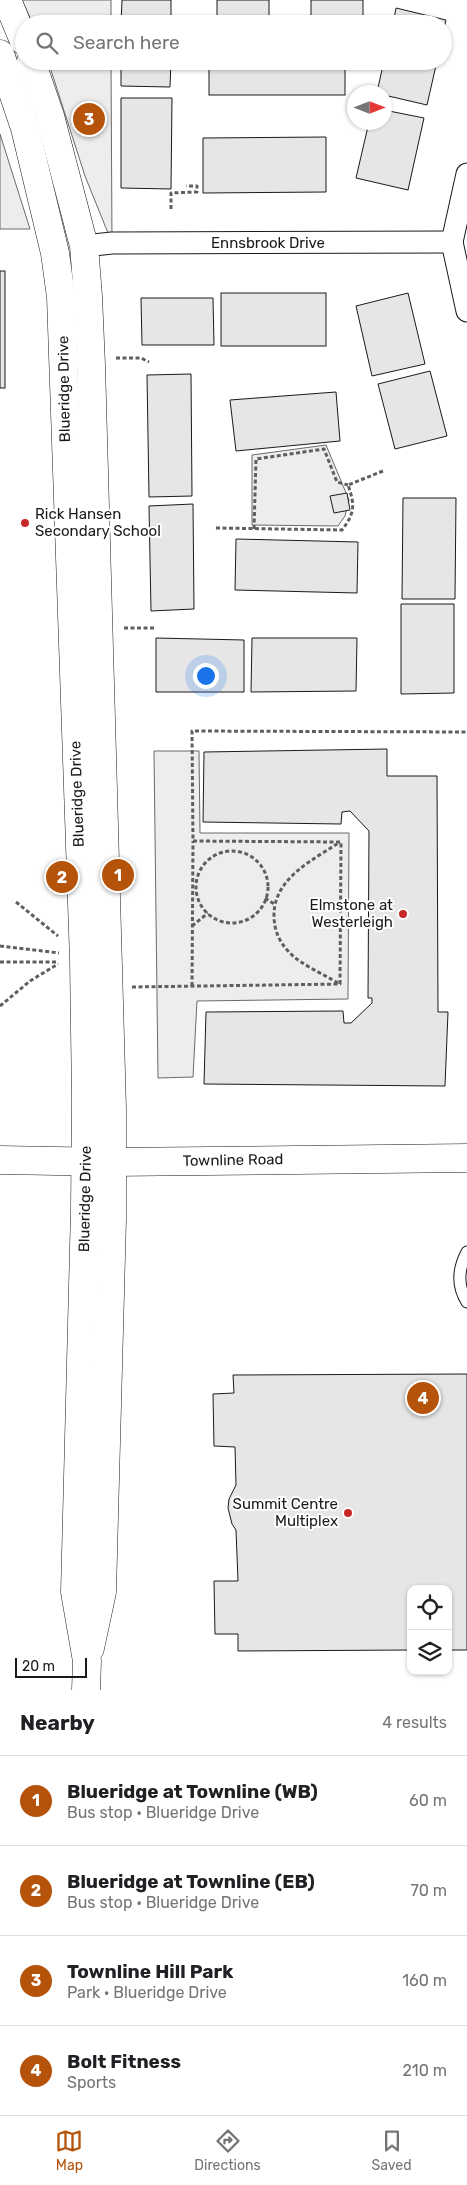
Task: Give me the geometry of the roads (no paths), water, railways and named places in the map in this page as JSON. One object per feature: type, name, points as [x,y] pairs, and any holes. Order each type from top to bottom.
[{"type":"street","points":[[7,0],[15,19]]},
{"type":"street","name":"Blueridge Drive","points":[[0,54],[27,137],[55,253],[61,297],[84,961],[99,1162]]},
{"type":"street","name":"Blueridge Drive","points":[[34,70],[50,116],[84,246],[91,365],[106,874],[99,1162],[102,1592],[87,1661],[86,1690]]},
{"type":"street","points":[[467,174],[452,242],[467,311]]},
{"type":"street","name":"Ennsbrook Drive","points":[[84,246],[112,243],[452,242]]},
{"type":"street","name":"Townline Road","points":[[0,1160],[99,1162],[467,1158]]},
{"type":"lane","points":[[467,1252],[460,1266],[459,1280],[462,1294],[467,1302]]},
{"type":"place","name":"Townline Hill Park","points":[[89,119]]},
{"type":"place","name":"Rick Hansen Secondary School","points":[[25,523]]},
{"type":"place","name":"Blueridge at Townline (WB)","points":[[118,875]]},
{"type":"place","name":"Blueridge at Townline (EB)","points":[[62,877]]},
{"type":"place","name":"Elmstone at Westerleigh","points":[[403,914]]},
{"type":"place","name":"Bolt Fitness","points":[[423,1398]]},
{"type":"place","name":"Summit Centre Multiplex","points":[[348,1513]]}]
